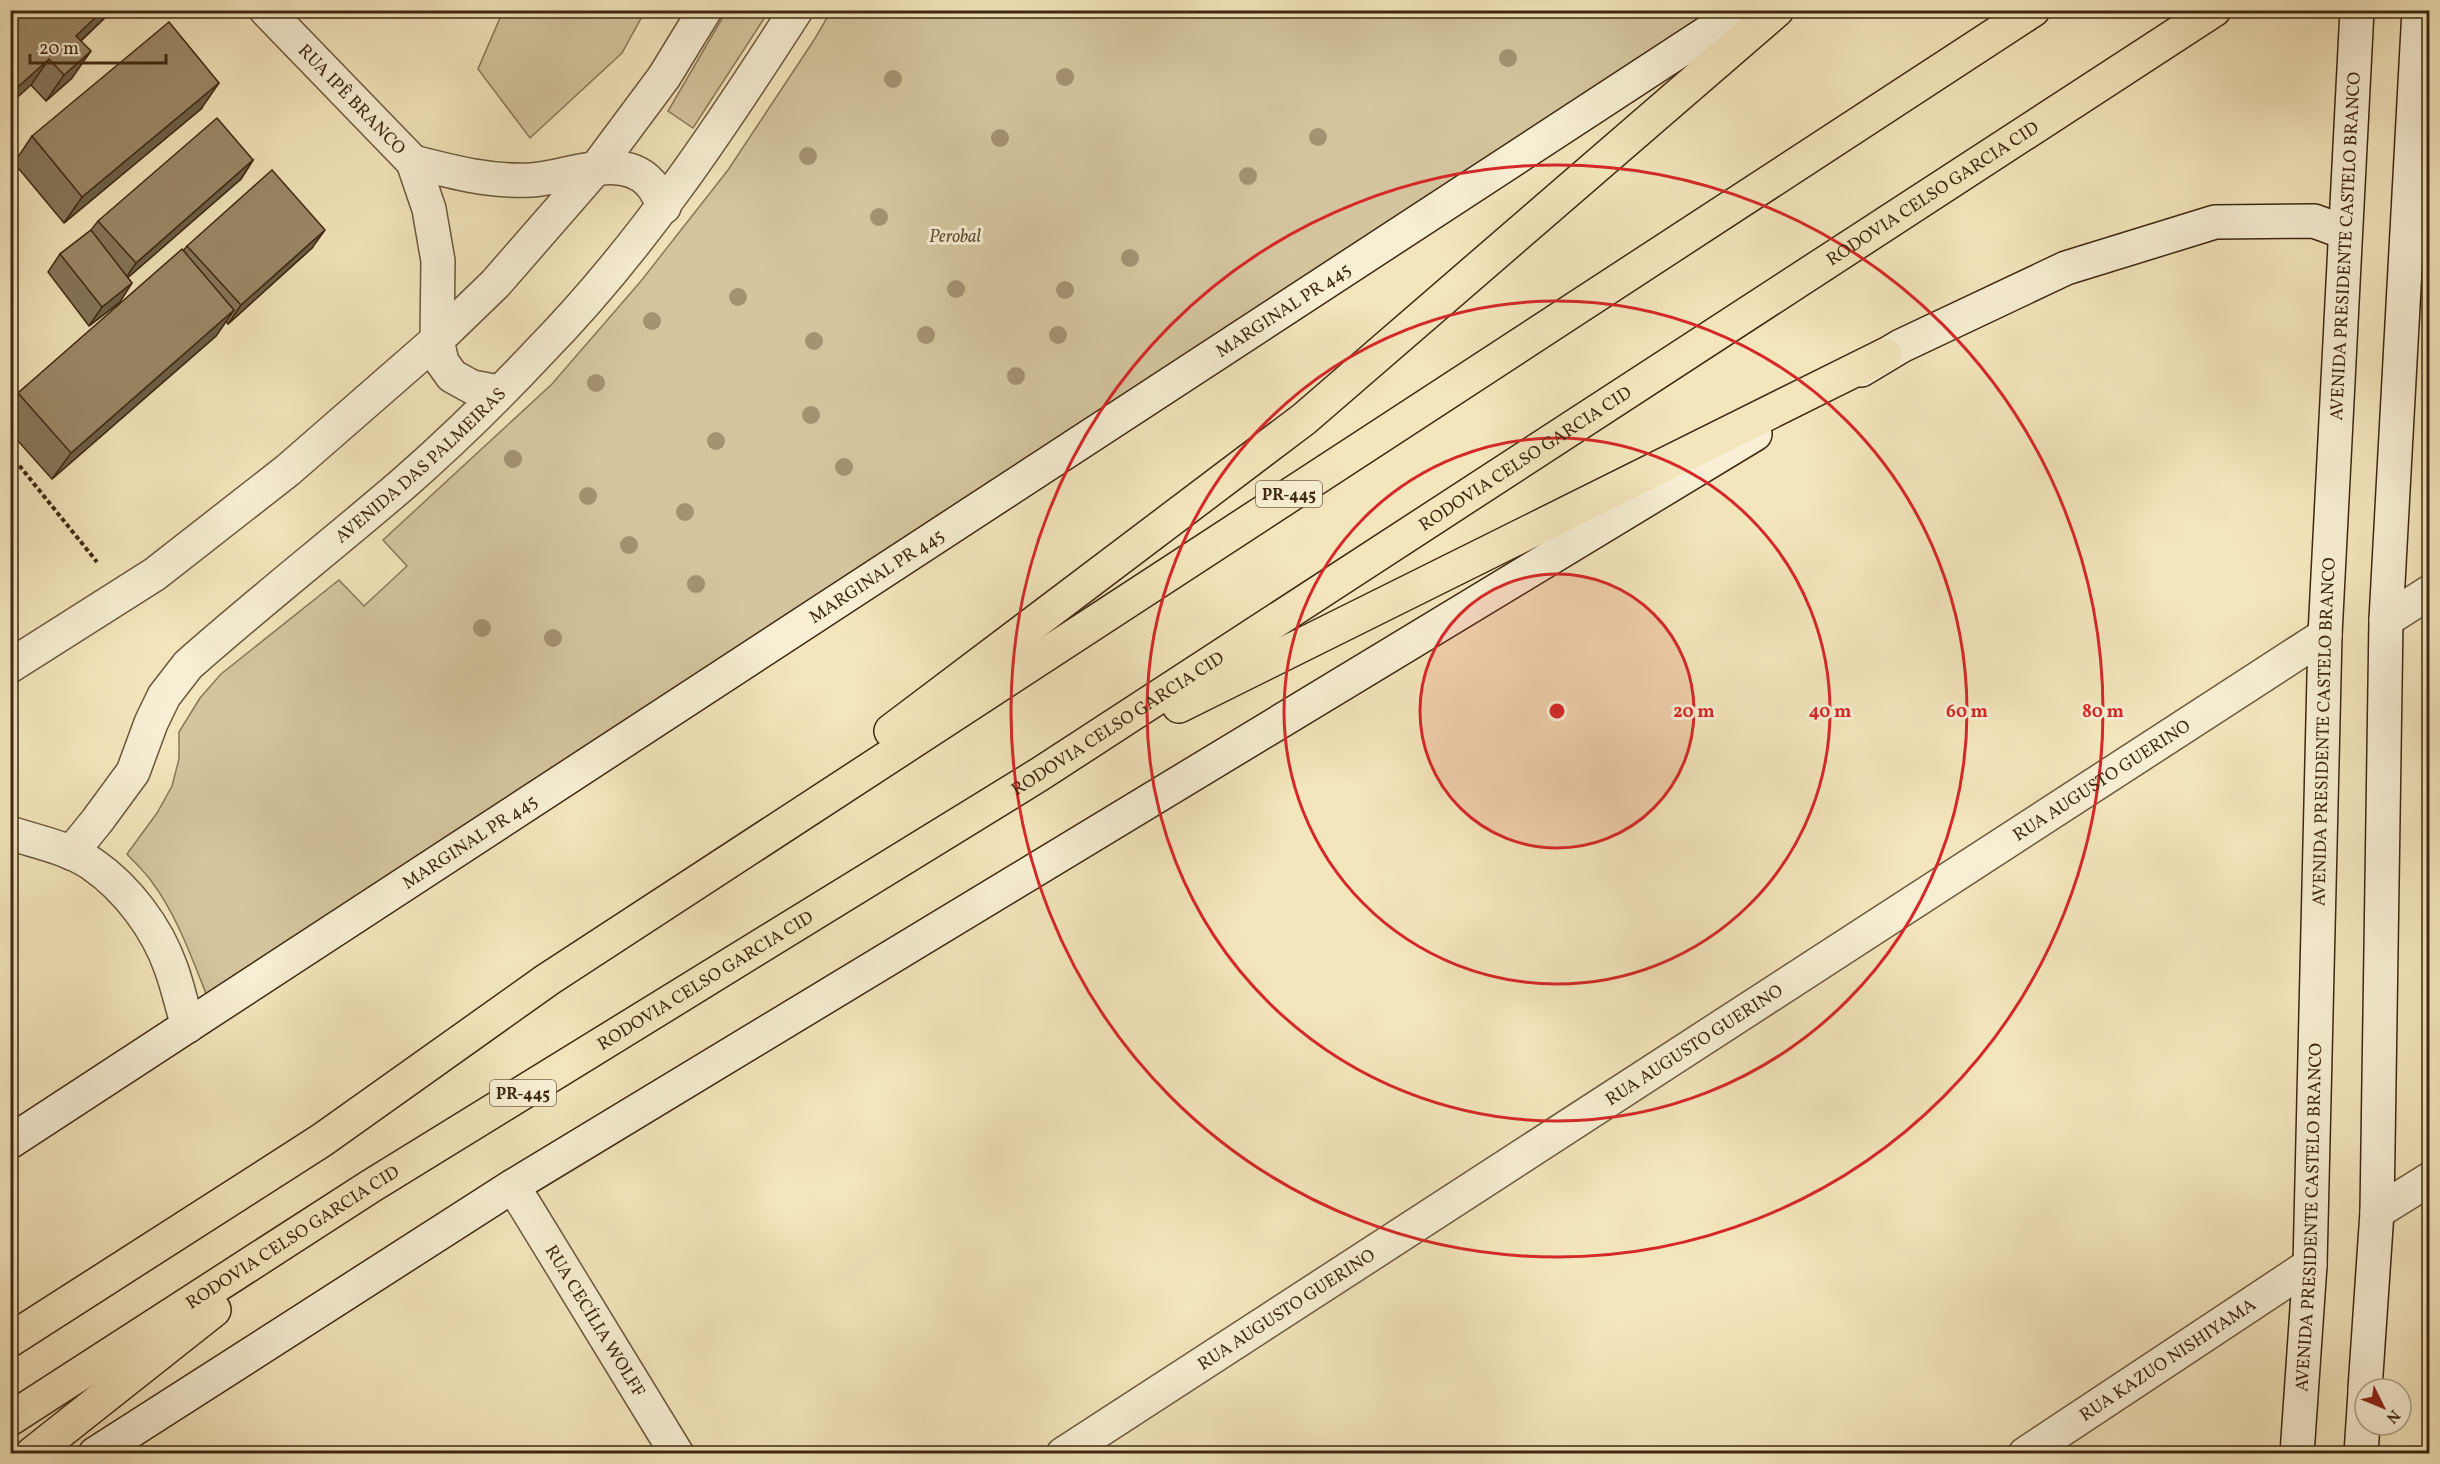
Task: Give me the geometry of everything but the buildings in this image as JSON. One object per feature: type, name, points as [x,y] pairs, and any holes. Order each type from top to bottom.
[{"type":"highway","points":[[547,980],[890,732],[1304,419],[1777,10]]},
{"type":"highway","name":"PR-445","points":[[10,1340],[322,1140],[547,980],[2033,10]]},
{"type":"highway","name":"RODOVIA CELSO GARCIA CID","points":[[10,1419],[371,1186],[1040,774],[2214,10]]},
{"type":"highway","points":[[1040,774],[1885,355]]},
{"type":"highway","points":[[32,1454],[371,1186]]},
{"type":"street","name":"RUA IPÊ BRANCO","points":[[267,10],[413,162]]},
{"type":"street","points":[[10,666],[156,574],[288,470],[437,340],[495,284],[597,167],[664,77],[705,10]]},
{"type":"street","name":"AVENIDA DAS PALMEIRAS","points":[[71,853],[133,772],[151,723],[164,696],[188,665],[405,483],[542,350],[603,282],[664,207],[757,72],[796,10]]},
{"type":"street","name":"MARGINAL PR 445","points":[[10,1142],[1742,10]]},
{"type":"street","name":"AVENIDA PRESIDENTE CASTELO BRANCO","points":[[2297,1454],[2310,1265],[2325,635],[2357,10]]},
{"type":"street","points":[[2366,1377],[2377,1212],[2386,620],[2423,42],[2419,10]]},
{"type":"street","points":[[413,162],[496,180],[533,180],[597,167],[621,168],[650,182],[664,207]]},
{"type":"street","points":[[413,162],[429,209],[438,261],[437,340],[442,362],[452,376],[472,387],[499,392]]},
{"type":"street","points":[[95,1454],[513,1186],[1885,355],[2066,268],[2215,222],[2314,221],[2344,232]]},
{"type":"street","points":[[2386,620],[2430,592]]},
{"type":"street","name":"RUA AUGUSTO GUERINO","points":[[1063,1454],[2325,635]]},
{"type":"street","points":[[10,833],[71,853],[92,864],[127,895],[153,931],[171,967],[188,1026]]},
{"type":"street","points":[[2377,1212],[2430,1179]]},
{"type":"street","name":"RUA CECÍLIA WOLFF","points":[[513,1186],[678,1454]]},
{"type":"street","name":"RUA KAZUO NISHIYAMA","points":[[2025,1454],[2310,1265]]},
{"type":"street","points":[[2361,1454],[2362,1437]]},
{"type":"path","points":[[10,454],[99,565]]},
{"type":"green space","points":[[503,10],[645,11],[622,53],[530,138],[478,69]]},
{"type":"green space","points":[[727,10],[769,11],[693,128],[668,111]]},
{"type":"green space","name":"Perobal","points":[[831,11],[1711,11],[207,996],[169,909],[149,878],[127,854],[157,813],[172,786],[179,759],[179,732],[200,698],[221,674],[339,580],[364,606],[407,566],[383,540],[552,384],[641,281],[728,170]]}]
